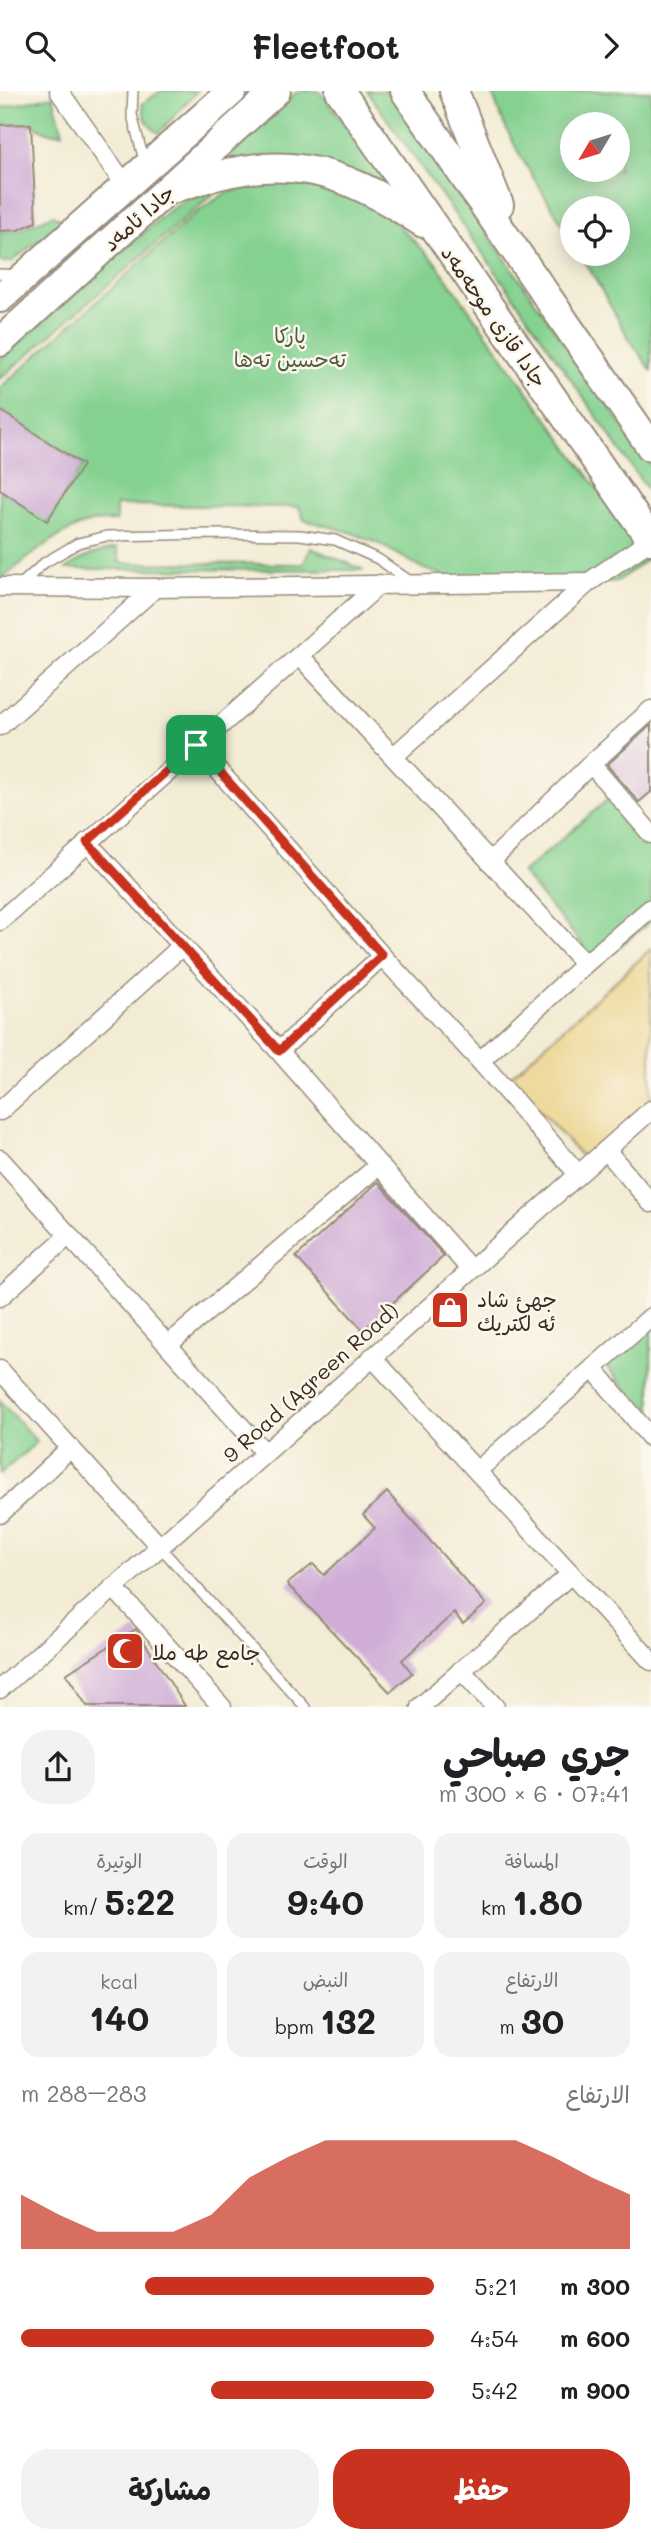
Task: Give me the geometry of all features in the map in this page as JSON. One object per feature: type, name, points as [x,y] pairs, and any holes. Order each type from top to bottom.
[{"type":"main road","points":[[182,137],[208,91]]},
{"type":"main road","name":"جادا ئامەد","points":[[0,298],[13,275],[136,178],[232,91]]},
{"type":"main road","name":"جادا ئامەد","points":[[0,342],[276,91]]},
{"type":"main road","name":"جادا قازی موحەمەد","points":[[341,91],[651,540]]},
{"type":"main road","points":[[405,91],[651,447]]},
{"type":"main road","points":[[453,91],[523,263]]},
{"type":"main road","points":[[166,191],[240,170],[275,166],[313,170],[387,199],[438,234]]},
{"type":"street","points":[[59,91],[136,178]]},
{"type":"street","points":[[394,756],[589,582],[651,540]]},
{"type":"street","points":[[0,587],[155,588],[589,582]]},
{"type":"street","points":[[0,921],[380,584]]},
{"type":"street","points":[[0,726],[155,588]]},
{"type":"street","points":[[300,656],[584,964]]},
{"type":"street","points":[[490,862],[651,710]]},
{"type":"street","points":[[196,745],[382,955],[481,1061],[578,1174]]},
{"type":"street","points":[[591,764],[651,834]]},
{"type":"street","points":[[87,842],[279,1051],[471,1270]]},
{"type":"street","points":[[481,1061],[584,964],[651,908]]},
{"type":"street","points":[[0,1111],[182,946]]},
{"type":"street","points":[[279,1051],[382,955]]},
{"type":"street","name":"9 Road (Agreen Road)","points":[[0,1689],[651,1110]]},
{"type":"street","points":[[606,1150],[651,1203]]},
{"type":"street","points":[[0,1159],[265,1453]]},
{"type":"street","points":[[169,1344],[379,1165]]},
{"type":"street","points":[[0,1297],[69,1235]]},
{"type":"street","points":[[477,1471],[651,1317]]},
{"type":"street","points":[[372,1357],[651,1661]]},
{"type":"street","points":[[593,1368],[651,1438]]},
{"type":"street","points":[[0,1370],[160,1547]]},
{"type":"street","points":[[0,1514],[70,1448]]},
{"type":"street","points":[[420,1706],[571,1574]]},
{"type":"street","points":[[113,1587],[222,1706]]},
{"type":"street","points":[[461,1670],[495,1706]]},
{"type":"lane","points":[[133,91],[136,178]]},
{"type":"lane","points":[[19,586],[44,563],[78,543],[107,535],[213,534],[300,535],[335,540],[378,559],[415,585]]},
{"type":"lane","points":[[160,1547],[305,1706]]},
{"type":"green space","points":[[161,91],[197,91],[159,133],[147,121],[142,104]]},
{"type":"green space","points":[[298,91],[319,91],[395,189],[213,168]]},
{"type":"green space","points":[[367,91],[388,91],[651,466],[651,495],[516,300]]},
{"type":"green space","points":[[492,91],[651,91],[651,370],[628,337],[588,266],[630,266],[630,196],[560,196],[560,221],[507,129]]},
{"type":"green space","points":[[53,96],[63,133],[49,133],[31,124],[0,125],[0,108]]},
{"type":"green space","name":"پارکا تەحسین تەها","points":[[265,183],[308,184],[350,193],[391,218],[435,262],[648,559],[616,582],[453,578],[424,569],[379,544],[350,532],[304,520],[299,507],[116,505],[116,521],[91,522],[76,527],[43,546],[0,578],[0,490],[47,520],[83,465],[3,412],[0,416],[0,388],[197,212],[226,193]]},
{"type":"green space","points":[[221,187],[0,379],[0,360],[164,214],[189,198]]},
{"type":"green space","points":[[53,215],[64,221],[11,262],[0,262],[0,231],[18,230]]},
{"type":"green space","points":[[117,548],[120,563],[303,564],[311,548],[364,570],[66,569],[90,555]]},
{"type":"green space","points":[[613,795],[651,840],[651,920],[599,964],[522,873]]},
{"type":"green space","points":[[651,1325],[651,1418],[605,1365]]},
{"type":"green space","points":[[0,1401],[37,1442],[0,1474]]},
{"type":"sand","points":[[651,949],[651,1108],[589,1165],[510,1077]]},
{"type":"building","points":[[31,124],[36,222],[18,230],[0,231],[0,125]]},
{"type":"building","points":[[0,410],[83,465],[47,521],[0,490]]},
{"type":"building","points":[[651,725],[651,792],[639,802],[607,765]]},
{"type":"building","points":[[378,1182],[444,1256],[363,1330],[296,1257]]},
{"type":"building","points":[[387,1492],[486,1604],[463,1624],[454,1613],[402,1660],[412,1673],[390,1692],[287,1584],[313,1564],[324,1575],[375,1528],[363,1515]]},
{"type":"building","name":"جامع طه ملا","points":[[136,1629],[185,1706],[87,1706],[66,1674]]},
{"type":"place","name":"جهئ شاد ئه لكتريك","points":[[450,1310]]},
{"type":"place","name":"جامع طه ملا","points":[[125,1651]]},
{"type":"route","points":[[196,745],[382,955],[279,1051],[87,842],[196,745]]}]
